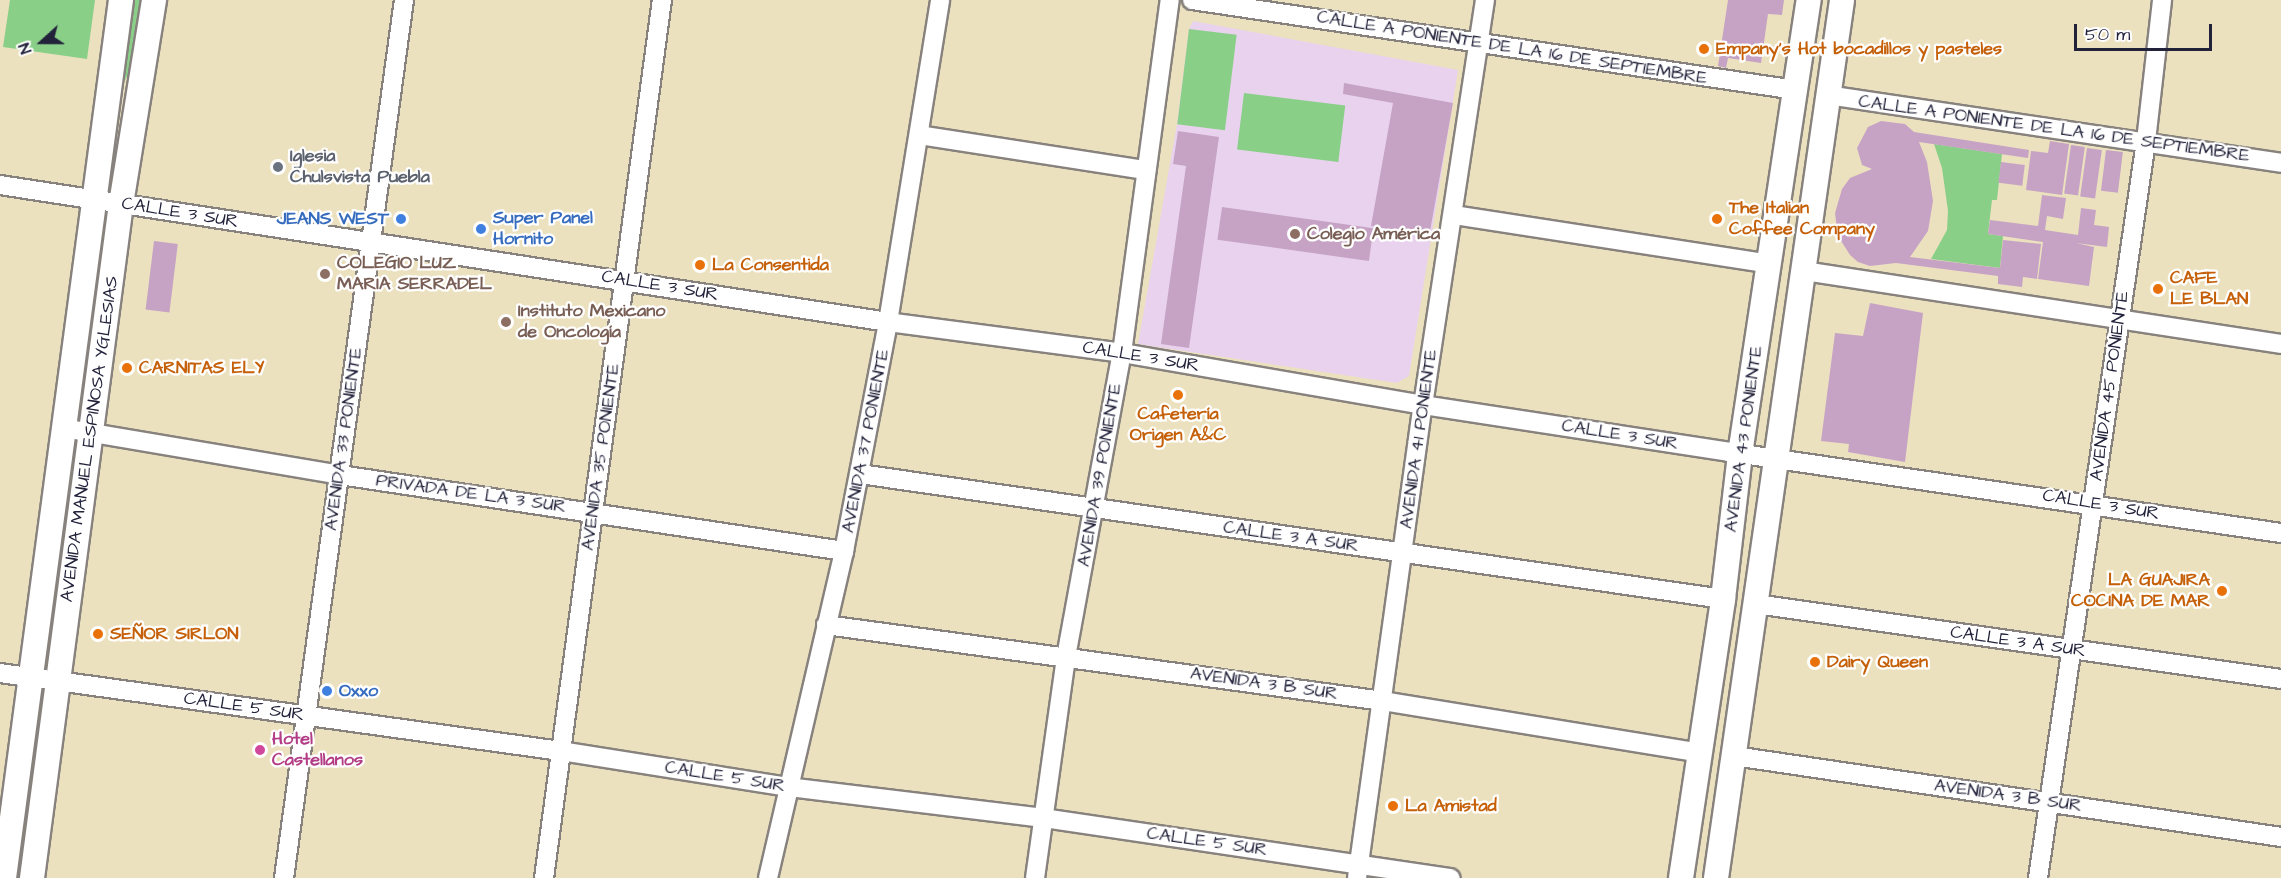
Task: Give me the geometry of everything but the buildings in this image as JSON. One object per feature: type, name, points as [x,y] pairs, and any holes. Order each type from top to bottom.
[{"type":"main road","name":"AVENIDA MANUEL ESPINOSA YGLESIAS","points":[[4,878],[120,0]]},
{"type":"main road","name":"AVENIDA MANUEL ESPINOSA YGLESIAS","points":[[32,878],[121,204],[154,0]]},
{"type":"main road","name":"AVENIDA 43 PONIENTE","points":[[1681,878],[1723,599],[1740,454],[1809,0]]},
{"type":"main road","name":"AVENIDA 43 PONIENTE","points":[[1716,878],[1842,0]]},
{"type":"street","name":"AVENIDA 33 PONIENTE","points":[[284,878],[404,0]]},
{"type":"street","name":"AVENIDA 35 PONIENTE","points":[[544,878],[662,0]]},
{"type":"street","name":"AVENIDA 37 PONIENTE","points":[[768,878],[860,474],[888,322],[940,0]]},
{"type":"street","name":"AVENIDA 39 PONIENTE","points":[[1035,878],[1066,657],[1122,353],[1170,0]]},
{"type":"street","name":"CALLE A PONIENTE DE LA 16 DE SEPTIEMBRE","points":[[1192,0],[1796,90]]},
{"type":"street","name":"AVENIDA 41 PONIENTE","points":[[1358,871],[1423,405],[1454,215],[1485,0]]},
{"type":"street","name":"AVENIDA 45 PONIENTE","points":[[2038,878],[2094,504],[2118,319],[2146,141],[2162,0]]},
{"type":"street","name":"CALLE A PONIENTE DE LA 16 DE SEPTIEMBRE","points":[[1827,94],[2281,163]]},
{"type":"street","points":[[919,135],[1146,170]]},
{"type":"street","name":"CALLE 3 SUR","points":[[0,185],[888,322],[1122,353],[1423,405],[1740,454],[2281,533]]},
{"type":"street","points":[[1454,215],[1769,264]]},
{"type":"street","points":[[1804,272],[2281,344]]},
{"type":"street","name":"PRIVADA DE LA 3 SUR","points":[[63,428],[339,475],[844,551]]},
{"type":"street","name":"CALLE 3 A SUR","points":[[860,474],[1723,599]]},
{"type":"street","name":"CALLE 3 A SUR","points":[[1756,604],[2281,679]]},
{"type":"street","name":"AVENIDA 3 B SUR","points":[[826,625],[1383,701],[1701,753]]},
{"type":"street","name":"CALLE 5 SUR","points":[[0,673],[561,751],[788,787],[1043,818],[1358,871],[1451,878]]},
{"type":"street","name":"AVENIDA 3 B SUR","points":[[1734,756],[2281,837]]},
{"type":"shaded area","name":"Colegio América","points":[[1193,21],[1458,70],[1409,376],[1397,383],[1138,344],[1177,124],[1189,29]]},
{"type":"green space","points":[[10,0],[95,0],[87,59],[3,47]]},
{"type":"green space","points":[[127,0],[144,0],[131,69],[125,80],[119,69]]},
{"type":"green space","points":[[1189,29],[1237,35],[1225,130],[1177,124]]},
{"type":"green space","points":[[1244,93],[1345,105],[1338,162],[1237,150]]},
{"type":"green space","points":[[1934,144],[2002,154],[1997,200],[1992,200],[1988,234],[2003,236],[2000,268],[1931,259],[1947,230],[1948,211],[1942,168]]},
{"type":"place","name":"Empany’s Hot bocadillos y pasteles","points":[[1704,49]]},
{"type":"place","name":"Iglesia Chulsvista Puebla","points":[[278,167]]},
{"type":"place","name":"JEANS WEST","points":[[401,219]]},
{"type":"place","name":"The Italian Coffee Company","points":[[1717,219]]},
{"type":"place","name":"Super Panel Hornito","points":[[481,229]]},
{"type":"place","name":"Colegio América","points":[[1295,234]]},
{"type":"place","name":"La Consentida","points":[[700,265]]},
{"type":"place","name":"COLEGIO LUZ MARIA SERRADEL","points":[[325,274]]},
{"type":"place","name":"CAFE LE BLAN","points":[[2158,289]]},
{"type":"place","name":"Instituto Mexicano de Oncología","points":[[506,322]]},
{"type":"place","name":"CARNITAS ELY","points":[[127,368]]},
{"type":"place","name":"Cafetería Origen A&C","points":[[1178,395]]},
{"type":"place","name":"LA GUAJIRA COCINA DE MAR","points":[[2222,591]]},
{"type":"place","name":"SEÑOR SIRLON","points":[[98,634]]},
{"type":"place","name":"Dairy Queen","points":[[1815,662]]},
{"type":"place","name":"Oxxo","points":[[327,691]]},
{"type":"place","name":"Hotel Castellanos","points":[[260,750]]},
{"type":"place","name":"La Amistad","points":[[1393,806]]}]
